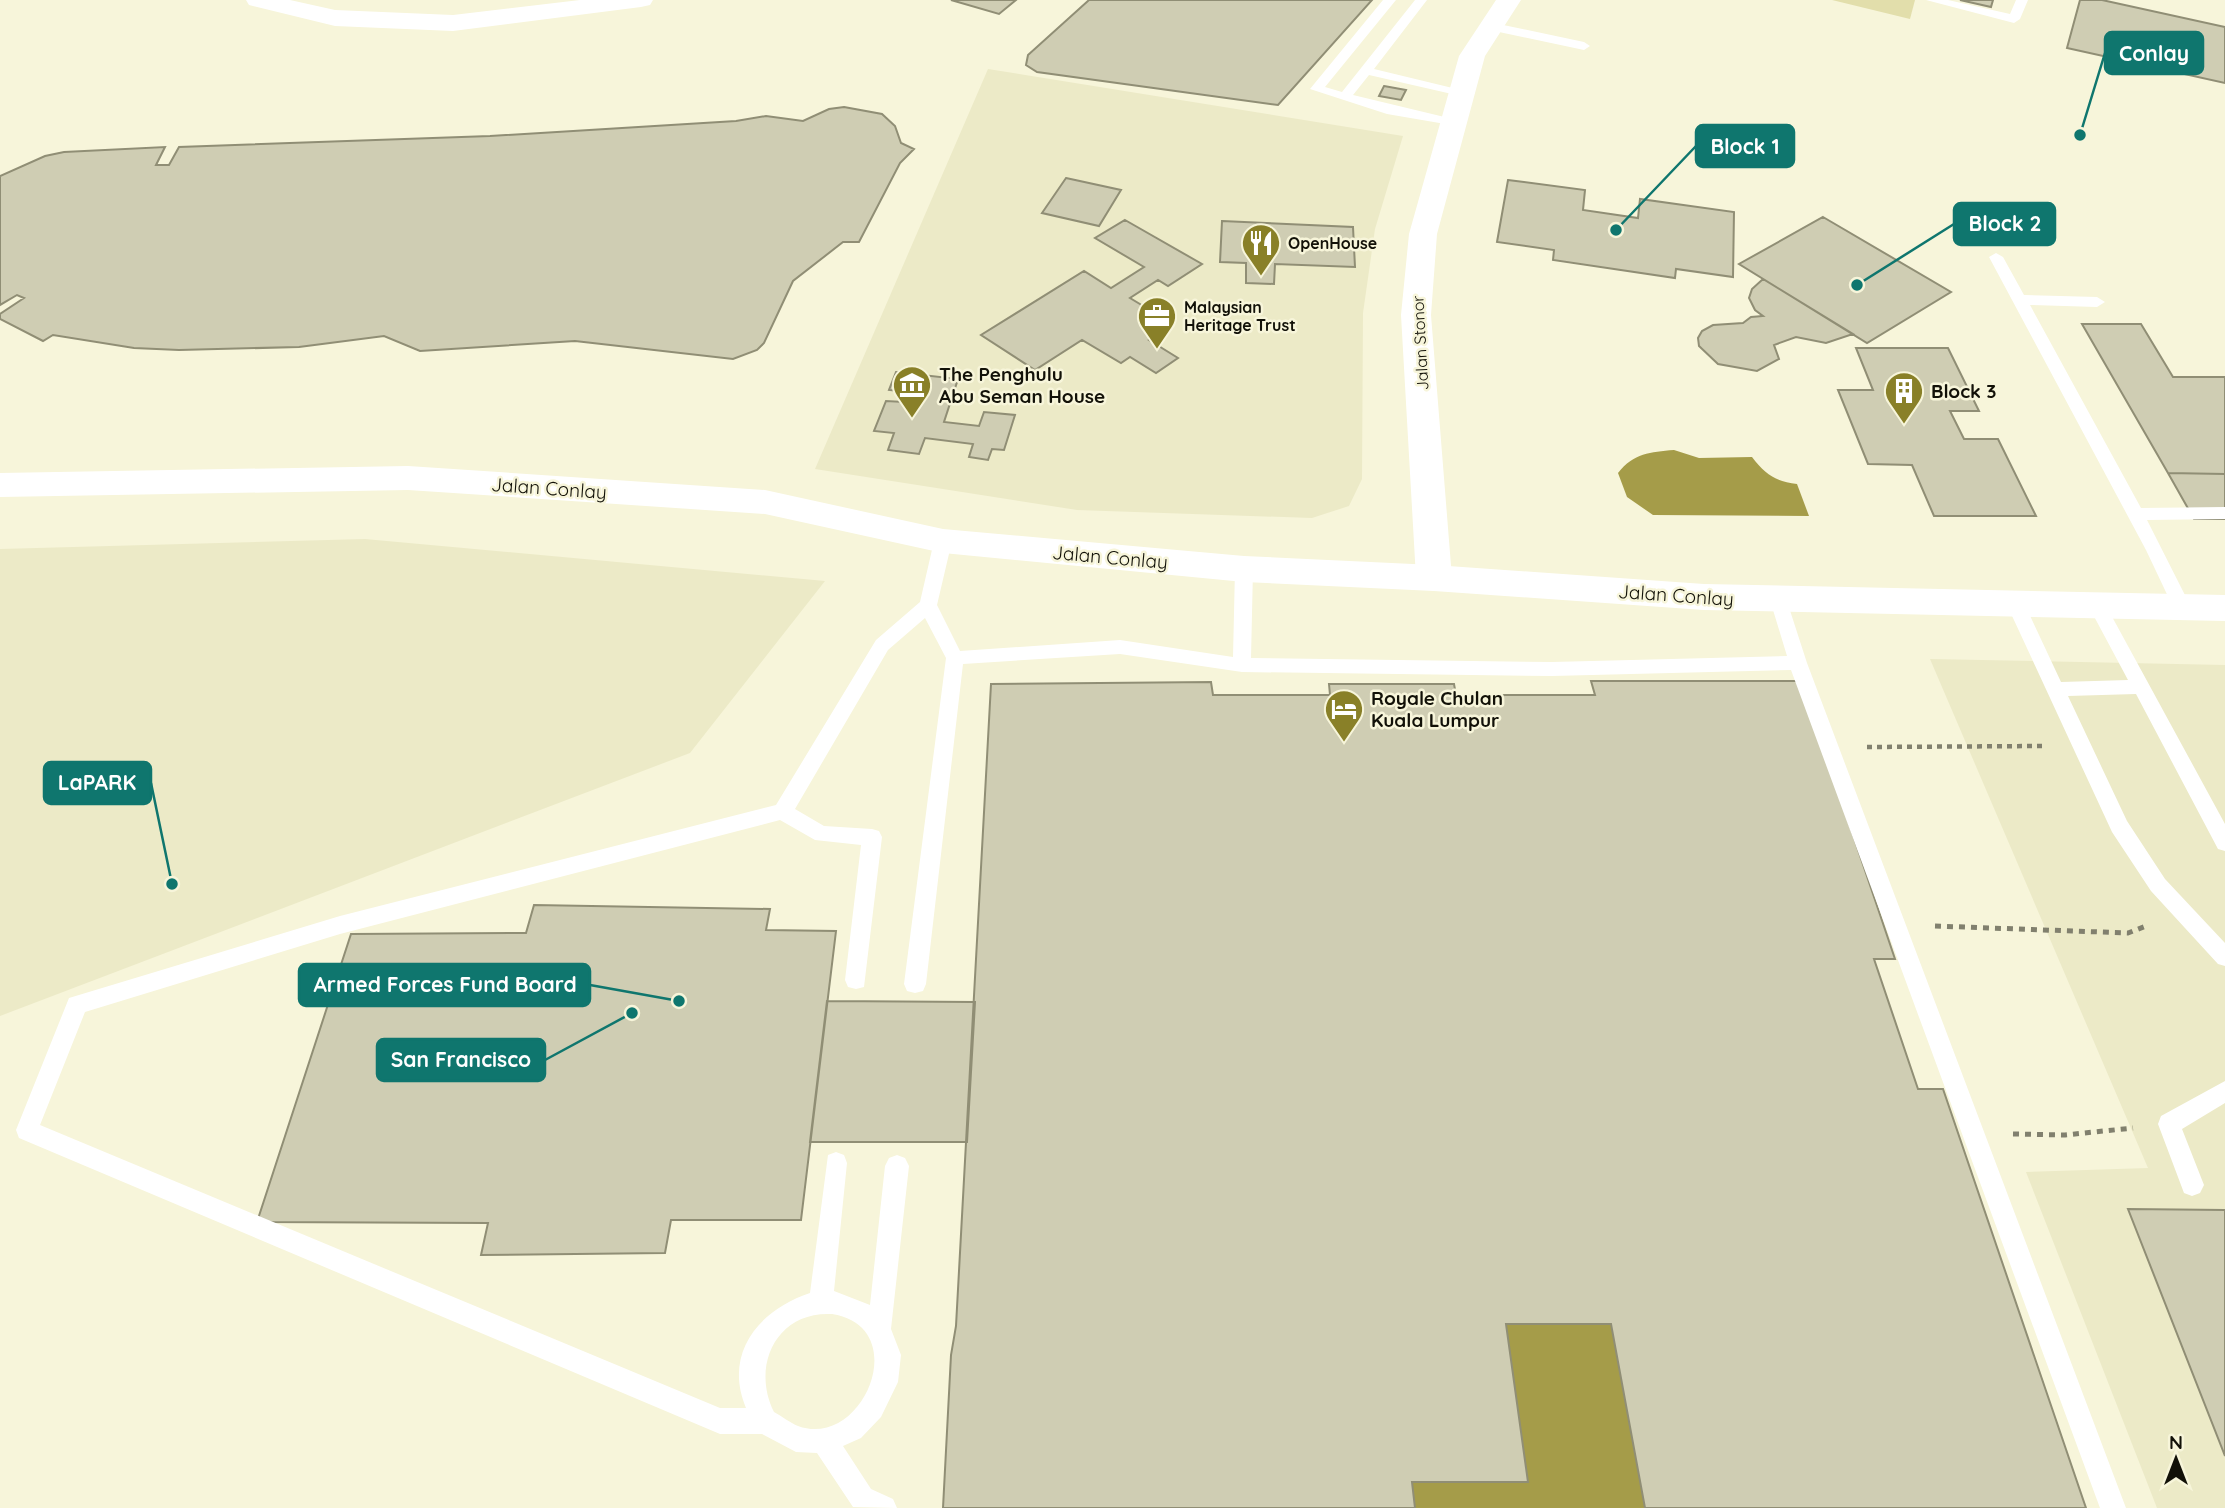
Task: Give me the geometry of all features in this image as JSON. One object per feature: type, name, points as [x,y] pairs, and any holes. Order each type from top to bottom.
[{"type":"street","points":[[258,0],[335,18],[453,23],[641,0]]},
{"type":"street","name":"Jalan Stonor","points":[[1434,578],[1416,315],[1423,234],[1472,56],[1489,26],[1510,0]]},
{"type":"street","name":"Jalan Conlay","points":[[0,485],[408,478],[765,502],[943,541],[1244,569],[1779,600],[2225,608]]},
{"type":"lane","points":[[1390,0],[1317,89],[1452,123]]},
{"type":"lane","points":[[1345,97],[1421,0]]},
{"type":"lane","points":[[1932,0],[2014,19],[2022,0]]},
{"type":"lane","points":[[1489,26],[1584,46]]},
{"type":"lane","points":[[1364,70],[1460,94]]},
{"type":"lane","points":[[1996,257],[2135,514],[2182,607]]},
{"type":"lane","points":[[2019,300],[2097,302]]},
{"type":"lane","points":[[2135,514],[2225,513]]},
{"type":"lane","points":[[765,1421],[720,1421],[27,1130],[77,1005],[340,925],[783,811],[883,645],[928,605],[943,541]]},
{"type":"lane","points":[[1242,664],[1244,569]]},
{"type":"lane","points":[[1779,600],[1798,663],[2113,1508]]},
{"type":"lane","points":[[915,984],[955,658],[928,605]]},
{"type":"lane","points":[[2016,606],[2119,826],[2158,885],[2225,957]]},
{"type":"lane","points":[[2098,607],[2225,843]]},
{"type":"lane","points":[[955,658],[1120,647],[1242,664],[1552,669],[1798,663]]},
{"type":"lane","points":[[2057,689],[2139,687]]},
{"type":"lane","points":[[783,811],[806,830],[826,836],[872,837],[856,981]]},
{"type":"lane","points":[[2192,1185],[2169,1124],[2225,1091]]},
{"type":"lane","points":[[821,1302],[836,1163]]},
{"type":"lane","points":[[879,1330],[897,1166]]},
{"type":"lane","points":[[821,1302],[845,1304],[864,1314],[879,1330],[887,1352],[888,1376],[880,1399],[865,1420],[846,1434],[824,1441],[802,1443],[781,1435],[765,1421],[753,1403],[750,1381],[752,1358],[777,1320],[799,1307],[821,1302]]},
{"type":"lane","points":[[824,1441],[862,1498],[884,1508]]},
{"type":"path","points":[[1829,747],[2083,746]]},
{"type":"path","points":[[1895,924],[2128,933],[2183,913]]},
{"type":"path","points":[[1974,1134],[2065,1135],[2169,1124]]},
{"type":"shaded area","points":[[1832,0],[1915,0],[1910,19]]},
{"type":"shaded area","points":[[988,69],[1403,136],[1375,229],[1363,313],[1362,479],[1349,506],[1312,518],[1077,510],[815,469]]},
{"type":"shaded area","points":[[1674,450],[1699,458],[1752,457],[1772,476],[1797,484],[1809,516],[1653,515],[1627,497],[1618,473],[1636,457]]},
{"type":"shaded area","points":[[365,539],[825,581],[690,753],[0,1016],[0,549]]},
{"type":"shaded area","points":[[1930,659],[2225,665],[2225,1508],[2157,1508],[2026,1172],[2148,1168]]},
{"type":"shaded area","points":[[1506,1324],[1611,1324],[1645,1508],[1415,1508],[1412,1482],[1528,1482]]},
{"type":"building","points":[[951,0],[1016,0],[999,14]]},
{"type":"building","points":[[1089,0],[1372,0],[1278,105],[1037,72],[1026,65],[1028,55]]},
{"type":"building","points":[[1960,0],[1993,0],[1991,7]]},
{"type":"building","points":[[2080,0],[2102,0],[2225,27],[2225,83],[2067,48]]},
{"type":"building","points":[[1384,86],[1406,90],[1401,100],[1379,96]]},
{"type":"building","points":[[844,107],[882,114],[895,126],[901,143],[914,149],[900,163],[859,242],[843,242],[793,281],[764,343],[757,350],[733,359],[575,341],[420,351],[384,336],[299,347],[179,350],[134,348],[53,335],[43,341],[0,319],[0,314],[24,298],[17,295],[0,305],[0,176],[45,156],[64,152],[165,147],[156,165],[169,165],[179,147],[490,136],[736,121],[766,116],[803,121],[829,109]]},
{"type":"building","points":[[1066,178],[1121,190],[1099,226],[1042,213]]},
{"type":"building","points":[[1508,180],[1585,190],[1583,210],[1638,218],[1640,199],[1734,212],[1733,277],[1676,269],[1675,278],[1553,260],[1554,250],[1497,242]]},
{"type":"building","points":[[1823,217],[1951,292],[1867,343],[1739,264]]},
{"type":"building","points":[[1125,220],[1202,264],[1168,286],[1158,280],[1130,298],[1173,324],[1149,340],[1178,358],[1156,373],[1130,357],[1121,363],[1082,340],[1035,370],[981,335],[1084,271],[1111,288],[1144,267],[1095,238]]},
{"type":"building","points":[[1222,221],[1353,227],[1355,267],[1275,264],[1274,284],[1246,283],[1246,263],[1220,262]]},
{"type":"building","points":[[1763,279],[1853,334],[1826,343],[1796,337],[1774,345],[1779,359],[1757,371],[1718,364],[1699,346],[1698,338],[1702,331],[1713,325],[1743,323],[1751,317],[1763,316],[1755,310],[1749,298],[1752,289]]},
{"type":"building","points":[[2082,324],[2141,324],[2173,377],[2225,377],[2225,474],[2168,473]]},
{"type":"building","name":"Block 3","points":[[1856,348],[1948,348],[1979,411],[1950,411],[1964,439],[1998,439],[2036,516],[1934,516],[1912,465],[1868,464],[1838,390],[1873,390]]},
{"type":"building","name":"The Penghulu Abu Seman House","points":[[896,372],[958,379],[944,422],[979,426],[984,412],[1015,415],[1004,450],[992,449],[988,460],[969,457],[973,444],[925,438],[919,454],[888,450],[894,433],[874,431],[886,401],[904,402],[908,392],[889,390]]},
{"type":"building","points":[[2168,473],[2225,474],[2225,519],[2194,519]]},
{"type":"building","points":[[1591,681],[1801,681],[1895,959],[1874,959],[1918,1089],[1943,1089],[2086,1508],[1645,1508],[1611,1324],[1506,1324],[1528,1482],[1412,1482],[1415,1508],[943,1508],[951,1355],[956,1326],[991,684],[1211,682],[1213,695],[1330,695],[1329,684],[1454,684],[1456,695],[1595,695]]},
{"type":"building","points":[[534,905],[770,909],[766,930],[836,931],[801,1220],[671,1220],[665,1253],[481,1255],[488,1223],[257,1222],[351,934],[526,933]]},
{"type":"building","points":[[827,1001],[975,1002],[967,1142],[810,1142]]},
{"type":"building","points":[[2128,1209],[2225,1210],[2225,1456]]},
{"type":"place","name":"Conlay","points":[[2080,135]]},
{"type":"place","name":"Block 1","points":[[1616,230]]},
{"type":"place","name":"OpenHouse","points":[[1261,277]]},
{"type":"place","name":"Block 2","points":[[1857,285]]},
{"type":"place","name":"Malaysian Heritage Trust","points":[[1157,350]]},
{"type":"place","name":"The Penghulu Abu Seman House","points":[[912,419]]},
{"type":"place","name":"Block 3","points":[[1904,425]]},
{"type":"place","name":"Royale Chulan Kuala Lumpur","points":[[1344,743]]},
{"type":"place","name":"LaPARK","points":[[172,884]]},
{"type":"place","name":"Armed Forces Fund Board","points":[[679,1001]]},
{"type":"place","name":"San Francisco","points":[[632,1013]]}]
